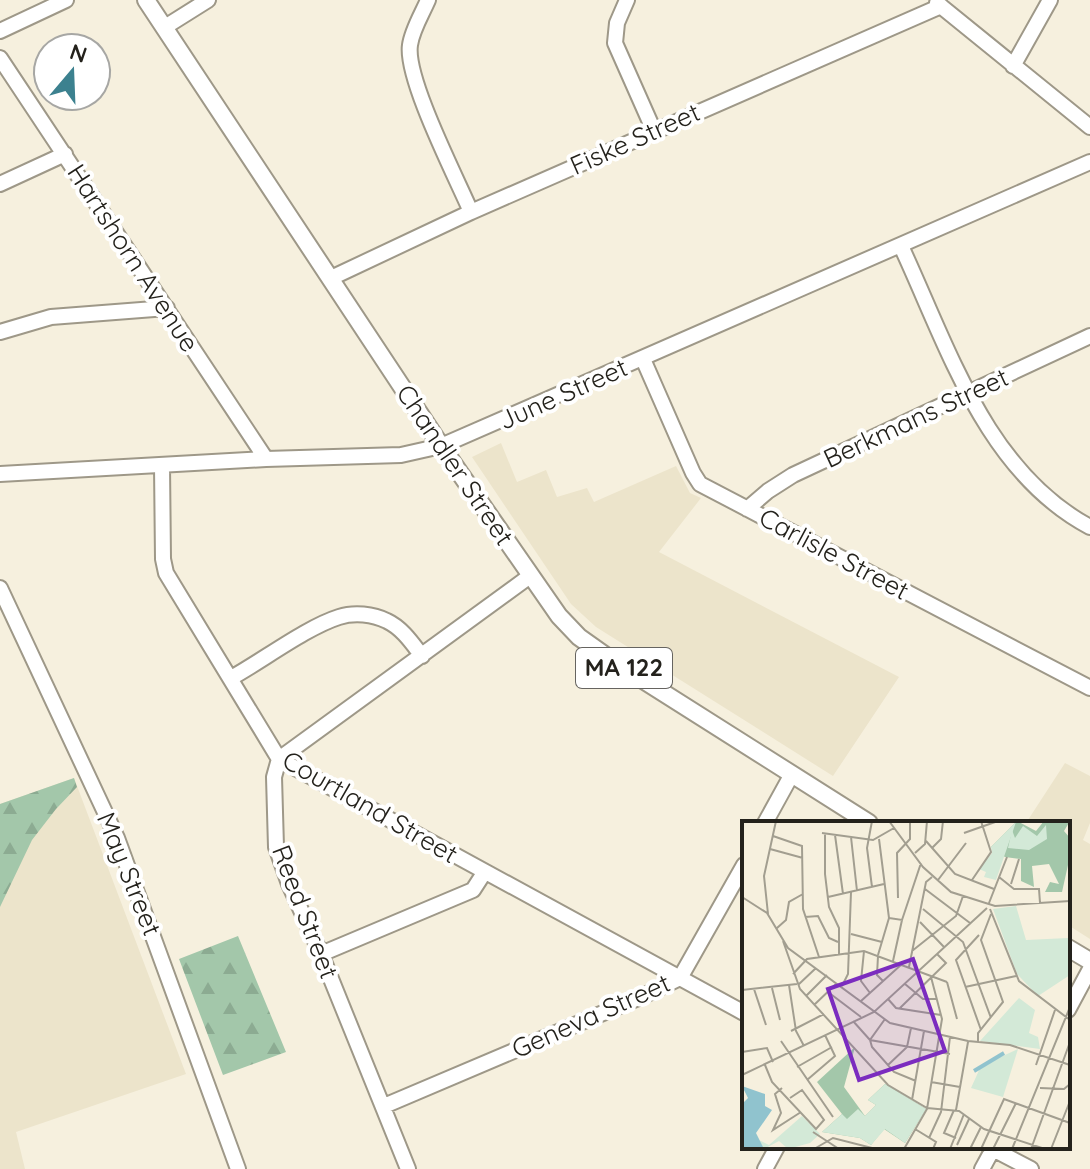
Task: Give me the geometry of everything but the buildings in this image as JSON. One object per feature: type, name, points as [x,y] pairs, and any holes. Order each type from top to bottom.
[{"type":"main road","name":"Chandler Street","points":[[146,0],[441,446],[559,616],[579,637],[866,821]]},
{"type":"main road","points":[[1070,949],[1090,961]]},
{"type":"street","points":[[0,31],[66,0]]},
{"type":"street","points":[[165,27],[208,0]]},
{"type":"street","points":[[428,0],[410,44],[409,61],[471,212]]},
{"type":"street","points":[[627,0],[617,23],[615,43],[654,131]]},
{"type":"street","points":[[1013,66],[1050,0]]},
{"type":"street","points":[[937,3],[1090,127]]},
{"type":"street","name":"Fiske Street","points":[[331,278],[937,3]]},
{"type":"street","name":"Hartshorn Avenue","points":[[0,58],[266,459]]},
{"type":"street","points":[[0,184],[65,154]]},
{"type":"street","name":"June Street","points":[[0,474],[401,455],[441,446],[1090,162]]},
{"type":"street","points":[[901,246],[969,395],[1020,472],[1045,498],[1090,527]]},
{"type":"street","points":[[0,332],[51,317],[167,308]]},
{"type":"street","name":"Berkmans Street","points":[[747,509],[793,475],[1090,336]]},
{"type":"street","name":"Carlisle Street","points":[[643,359],[700,484],[1090,688]]},
{"type":"street","name":"Courtland Street","points":[[162,466],[163,559],[166,573],[279,759],[742,1012]]},
{"type":"street","points":[[279,759],[530,576]]},
{"type":"street","name":"May Street","points":[[0,588],[117,838],[238,1169]]},
{"type":"street","points":[[231,678],[321,626],[339,617],[356,614],[390,622],[404,633],[422,656]]},
{"type":"street","name":"Reed Street","points":[[279,759],[274,777],[276,847],[408,1169]]},
{"type":"street","points":[[766,821],[792,774]]},
{"type":"street","name":"Geneva Street","points":[[384,1106],[680,978],[742,869]]},
{"type":"street","points":[[321,954],[473,890],[484,873]]},
{"type":"street","points":[[1070,1006],[1090,969]]},
{"type":"street","points":[[765,1169],[776,1149]]},
{"type":"street","points":[[982,1169],[992,1149]]},
{"type":"street","points":[[994,1149],[1031,1169]]},
{"type":"shaded area","points":[[501,443],[517,482],[546,470],[557,497],[587,488],[594,502],[676,466],[690,493],[701,498],[659,552],[899,677],[833,776],[596,627],[571,604],[472,457]]},
{"type":"shaded area","points":[[1065,763],[1090,776],[1090,823],[1083,840],[1090,844],[1090,939],[1070,926],[1070,821],[1027,821]]},
{"type":"shaded area","points":[[74,778],[186,1074],[16,1132],[25,1169],[0,1169],[0,804]]},
{"type":"green space","points":[[74,778],[77,787],[32,840],[0,907],[0,804]]},
{"type":"green space","points":[[238,936],[286,1052],[223,1075],[179,959]]}]
